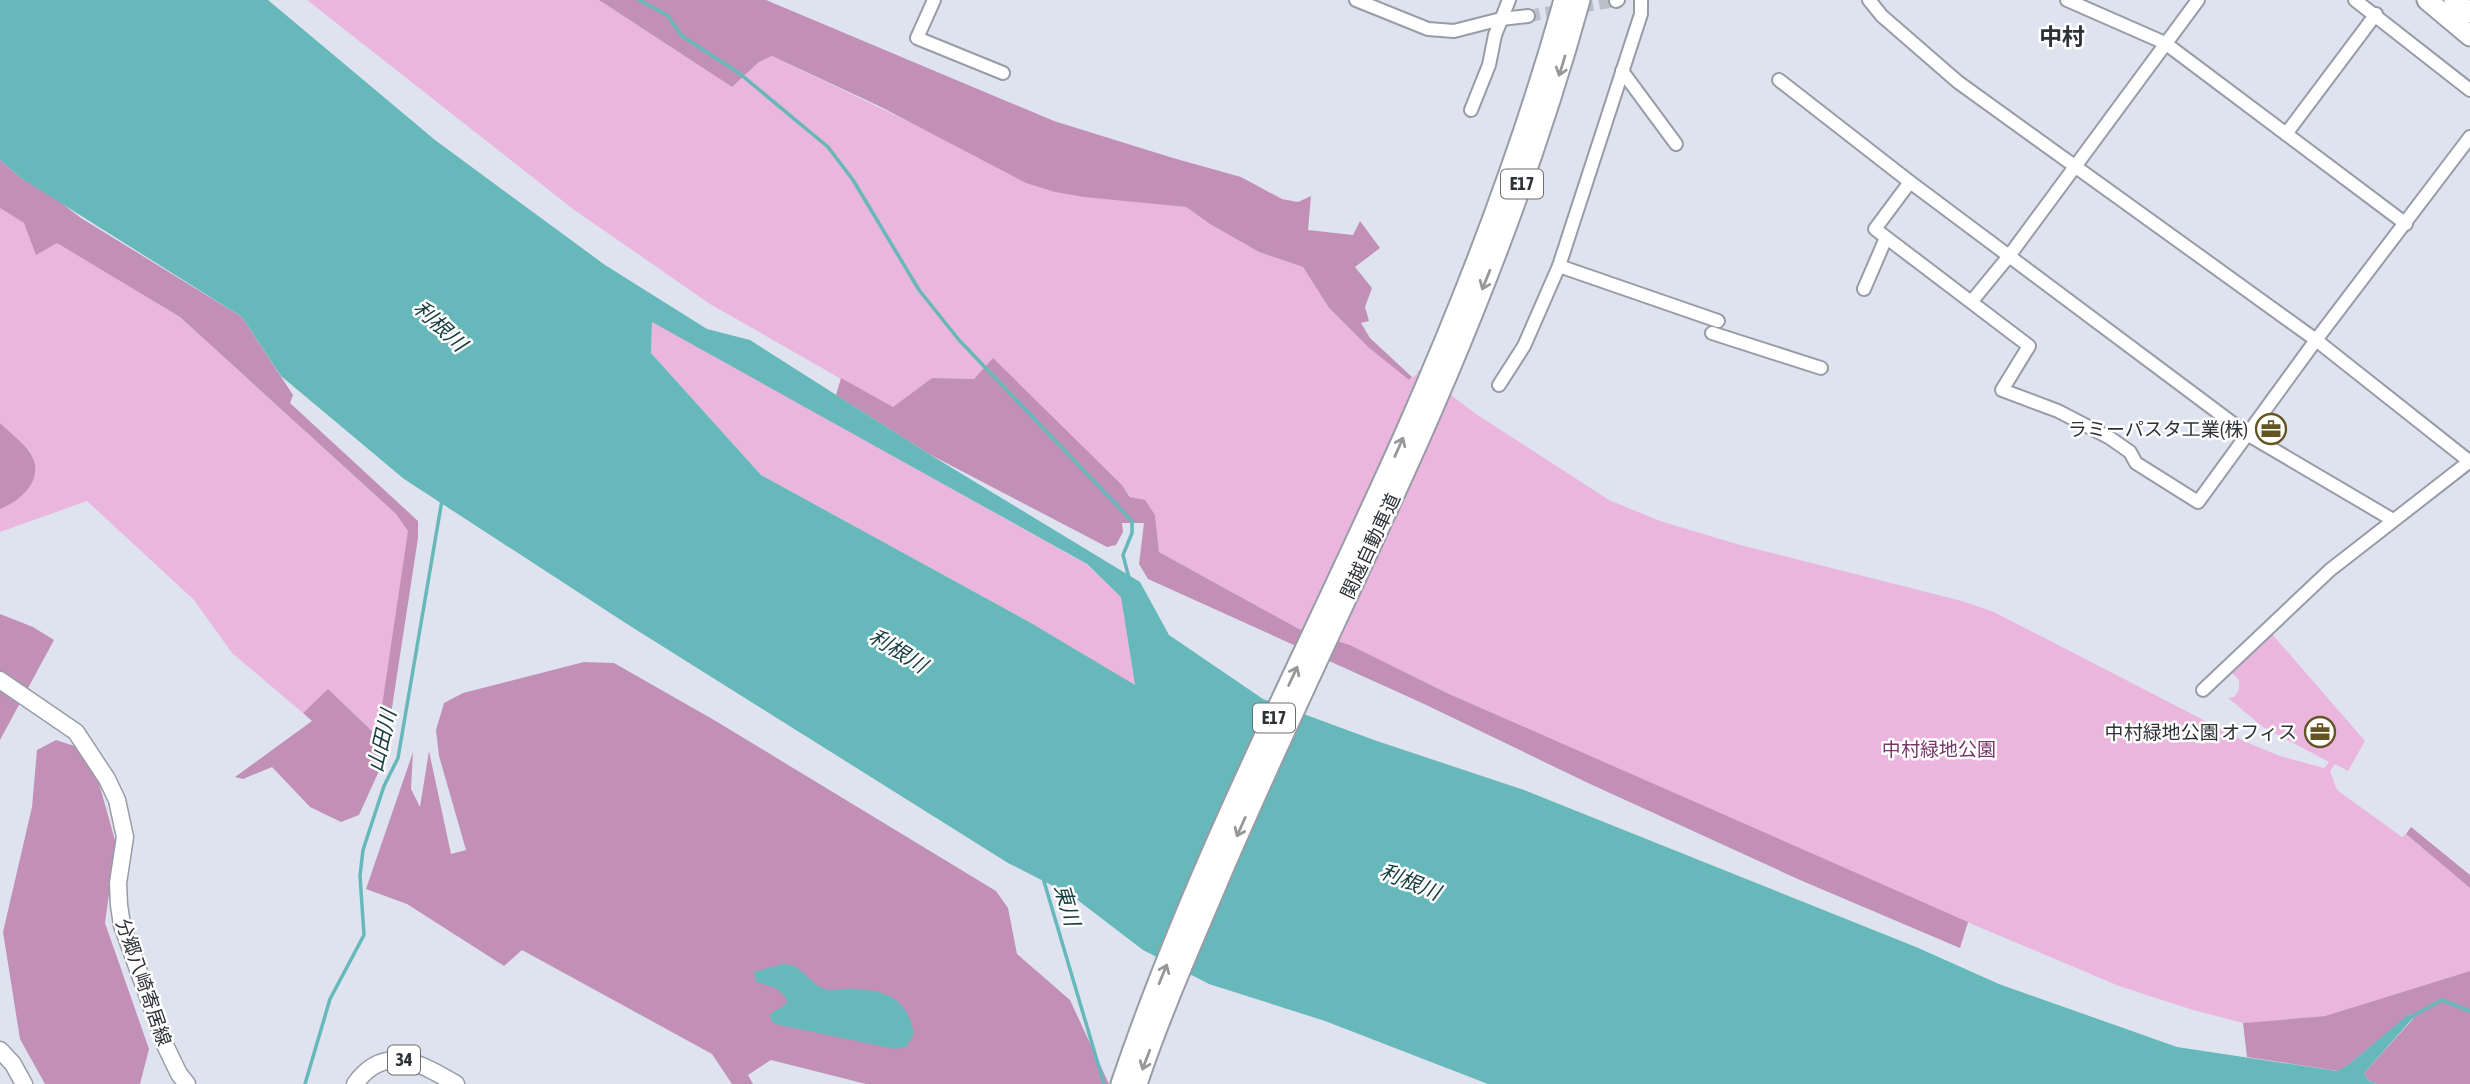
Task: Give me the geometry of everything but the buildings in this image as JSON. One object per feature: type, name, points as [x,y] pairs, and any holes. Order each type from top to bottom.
[{"type":"highway","name":"関越自動車道","points":[[1137,1084],[1168,1000],[1230,852],[1406,470],[1532,107],[1564,0]]},
{"type":"highway","name":"関越自動車道","points":[[1121,1084],[1190,906],[1407,429],[1445,360],[1518,195],[1544,122],[1580,0]]},
{"type":"highway","points":[[2454,0],[2470,13]]},
{"type":"highway","points":[[2429,2],[2470,36]]},
{"type":"main road","name":"分郷八崎寄居線","points":[[1,680],[67,725],[83,742],[117,800],[125,837],[118,883],[122,925],[166,1047],[187,1084]]},
{"type":"main road","points":[[0,1050],[24,1084]]},
{"type":"main road","name":"34","points":[[355,1084],[369,1070],[381,1064],[406,1060],[421,1064],[456,1084]]},
{"type":"street","points":[[934,0],[918,38],[1003,73]]},
{"type":"street","points":[[1356,0],[1428,29],[1454,31],[1501,19],[1528,16]]},
{"type":"street","points":[[1471,110],[1489,65],[1509,0]]},
{"type":"street","points":[[1499,385],[1524,346],[1559,266],[1641,14],[1641,0]]},
{"type":"street","points":[[1869,0],[1882,16],[1958,82],[2316,340],[2470,461],[2330,570],[2203,690]]},
{"type":"street","points":[[2067,0],[2165,43],[2406,224]]},
{"type":"street","points":[[1972,301],[2077,166],[2198,0]]},
{"type":"street","points":[[2355,0],[2470,90]]},
{"type":"street","points":[[2286,134],[2376,14]]},
{"type":"street","points":[[1622,71],[1676,144]]},
{"type":"street","points":[[1779,80],[1910,182],[2248,434],[2393,520]]},
{"type":"street","points":[[1910,182],[1875,229],[2029,346],[2002,390],[2058,411],[2110,438],[2130,452],[2136,463],[2198,502],[2316,340],[2470,137]]},
{"type":"street","points":[[1864,289],[1886,238]]},
{"type":"street","points":[[1559,266],[1821,368]]},
{"type":"green space","name":"中村緑地公園","points":[[307,0],[599,0],[732,87],[759,62],[772,56],[1055,192],[1186,207],[1259,252],[1303,267],[1329,308],[1368,347],[1409,380],[1418,370],[1476,414],[1609,500],[1660,521],[1740,545],[1962,601],[1994,612],[2246,742],[2280,756],[2324,768],[2329,762],[2263,727],[2228,698],[2234,697],[2239,690],[2239,680],[2231,672],[2272,634],[2365,741],[2348,771],[2335,764],[2330,771],[2337,790],[2402,837],[2406,834],[2470,888],[2470,971],[2325,1016],[2243,1023],[2193,1010],[2119,986],[1896,892],[1447,693],[1350,645],[1299,629],[1159,552],[1155,515],[1131,497],[1122,485],[993,359],[974,379],[932,378],[892,408],[710,304],[573,209]]},
{"type":"green space","points":[[0,208],[180,317],[396,514],[409,531],[379,726],[373,732],[328,689],[303,713],[232,653],[194,600],[87,501],[0,532],[0,509],[9,505],[30,452],[0,423]]},
{"type":"green space","points":[[652,321],[1086,564],[1121,596],[1135,686],[1031,623],[761,475],[651,353]]},
{"type":"shaded area","points":[[599,0],[766,0],[1054,121],[1241,177],[1282,199],[1298,202],[1311,196],[1308,230],[1353,235],[1360,221],[1380,248],[1355,267],[1372,288],[1365,307],[1369,321],[1361,323],[1370,338],[1412,377],[1409,380],[1368,347],[1329,308],[1303,267],[1259,252],[1186,207],[1084,197],[1026,183],[879,106],[772,56],[759,62],[732,87]]},
{"type":"shaded area","points":[[0,160],[21,178],[52,196],[81,218],[242,317],[293,395],[290,403],[418,521],[418,538],[384,760],[359,815],[341,822],[310,807],[272,767],[243,779],[235,777],[312,721],[303,713],[328,689],[373,732],[379,726],[408,531],[396,514],[180,317],[57,243],[36,255],[24,223],[0,208]]},
{"type":"shaded area","points":[[993,358],[1122,485],[1130,497],[1145,500],[1155,515],[1159,552],[1299,629],[1350,645],[1447,693],[1968,922],[1960,948],[1800,880],[1422,703],[1148,579],[1139,564],[1144,523],[1122,523],[1123,532],[1116,545],[1107,547],[929,454],[836,395],[841,378],[893,407],[932,378],[974,379]]},
{"type":"shaded area","points":[[0,423],[28,450],[35,469],[34,478],[24,493],[0,509]]},
{"type":"shaded area","points":[[0,614],[33,627],[54,640],[0,740]]},
{"type":"shaded area","points":[[584,662],[614,663],[714,720],[996,891],[1008,908],[1017,954],[1070,1000],[1109,1084],[866,1084],[771,1060],[748,1075],[753,1084],[732,1084],[712,1054],[522,950],[504,966],[407,904],[366,889],[413,752],[411,789],[420,807],[429,751],[451,854],[466,850],[439,756],[436,730],[444,703],[463,693]]},
{"type":"shaded area","points":[[56,740],[90,751],[116,844],[105,923],[149,1049],[140,1084],[45,1084],[20,1039],[3,932],[32,807],[37,750]]},
{"type":"shaded area","points":[[2411,827],[2470,875],[2470,888],[2406,834]]},
{"type":"shaded area","points":[[2470,971],[2470,1084],[2376,1084],[2368,1080],[2364,1073],[2413,1019],[2410,1014],[2338,1071],[2247,1057],[2243,1023],[2325,1016]]},
{"type":"water","name":"利根川","points":[[0,0],[268,0],[435,140],[605,265],[707,329],[750,340],[929,454],[1140,582],[1169,635],[1263,699],[1374,740],[1524,790],[1916,947],[1999,984],[2177,1047],[2337,1071],[2348,1065],[2409,1014],[2413,1018],[2364,1073],[2368,1080],[2376,1084],[1488,1084],[1325,1021],[1209,984],[1143,950],[1071,895],[1008,863],[627,624],[404,479],[281,376],[242,317],[21,178],[0,160]],"holes":[[[652,322],[1087,564],[1121,597],[1135,685],[1031,623],[761,475],[651,353]]]},
{"type":"water","points":[[783,964],[800,970],[824,989],[859,989],[891,997],[905,1011],[914,1034],[906,1047],[895,1049],[775,1024],[770,1014],[785,1005],[787,999],[776,988],[756,982],[754,972]]},
{"type":"waterway","points":[[639,0],[667,15],[682,36],[739,73],[828,147],[853,180],[919,290],[959,340],[1132,521],[1132,533],[1123,555],[1129,578]]},
{"type":"waterway","name":"山田川","points":[[305,1084],[330,999],[364,935],[360,876],[363,850],[384,786],[398,758],[442,500]]},
{"type":"waterway","name":"東川","points":[[1043,878],[1104,1084]]},
{"type":"waterway","points":[[2409,1018],[2442,1000],[2470,1011]]},
{"type":"tunnel","points":[[1528,16],[1616,1]]},
{"type":"place","name":"ラミーパスタ工業(株)","points":[[2271,429]]},
{"type":"place","name":"中村緑地公園 オフィス","points":[[2320,732]]},
{"type":"district","name":"中村","points":[[2062,37]]}]
